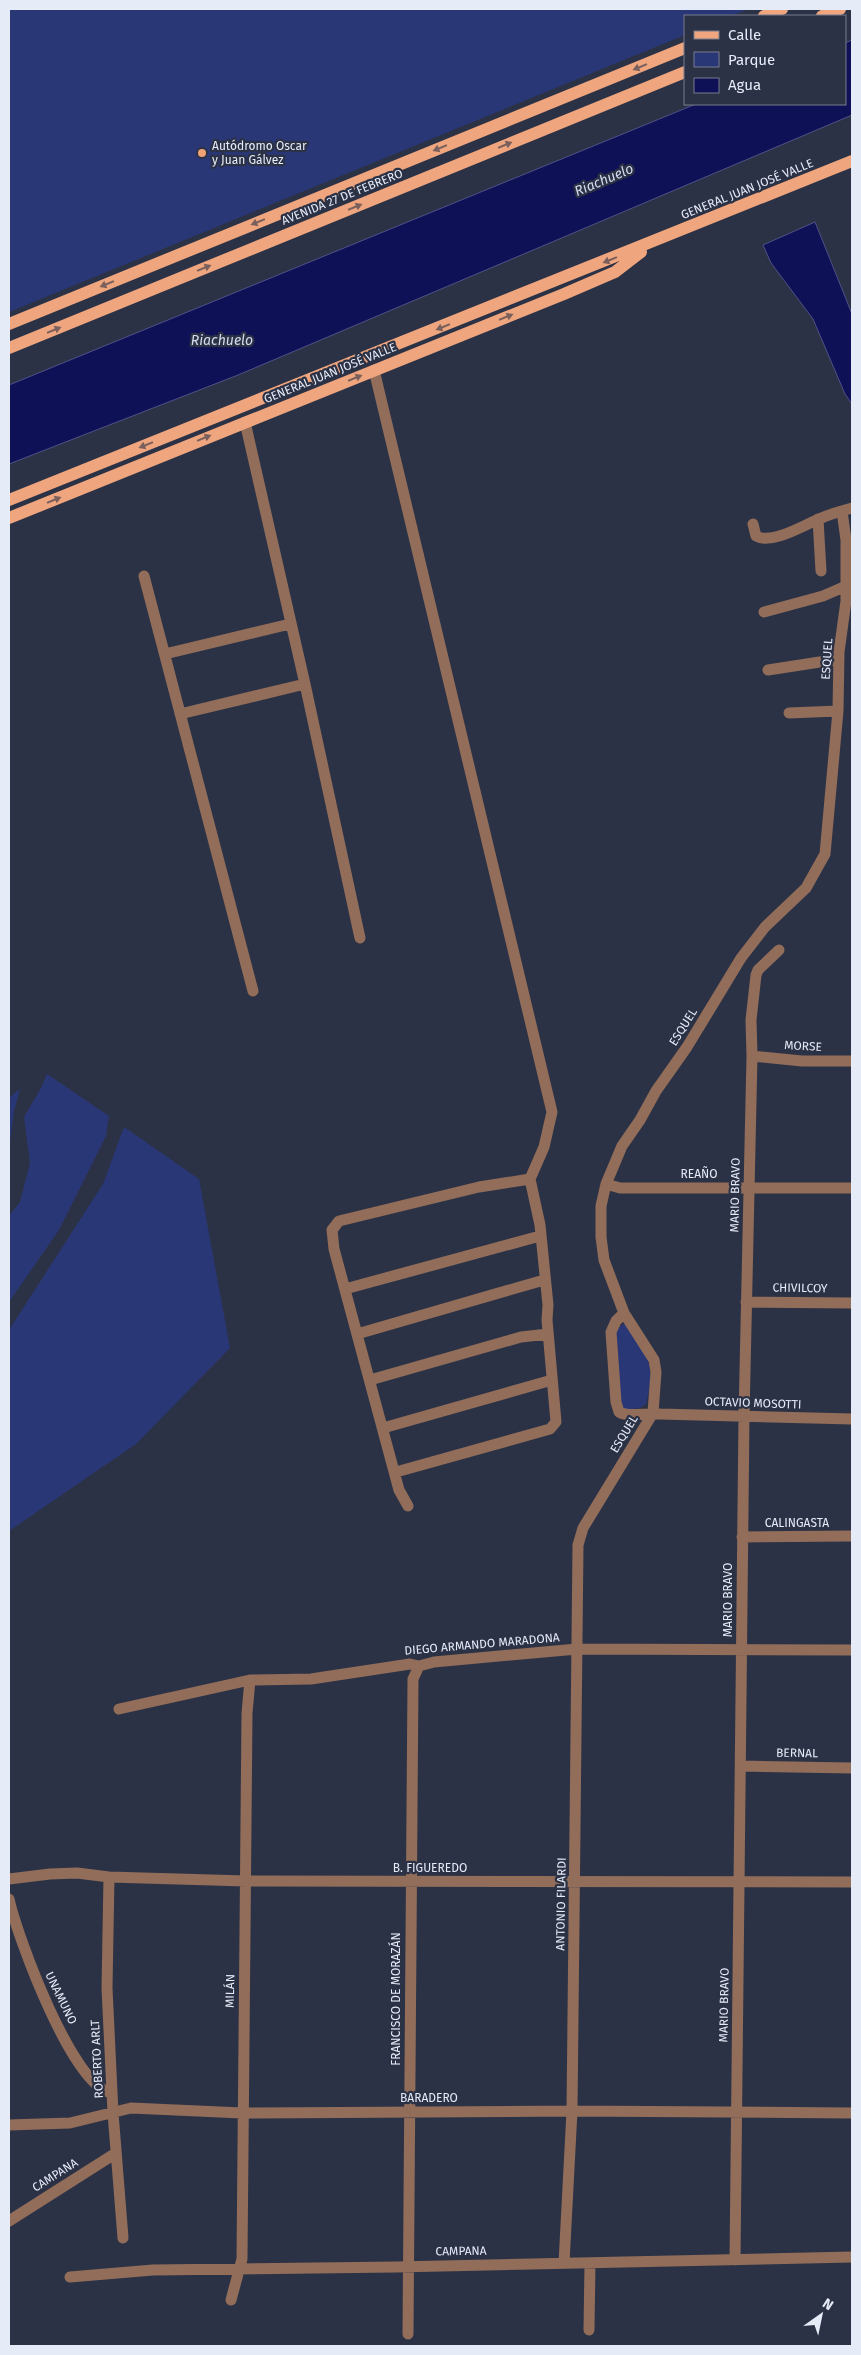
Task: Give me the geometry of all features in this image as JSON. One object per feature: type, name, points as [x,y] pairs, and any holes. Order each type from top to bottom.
[{"type":"main road","points":[[767,15],[782,9]]},
{"type":"main road","points":[[825,15],[840,9]]},
{"type":"main road","name":"AVENIDA 27 DE FEBRERO","points":[[9,324],[684,48]]},
{"type":"main road","name":"AVENIDA 27 DE FEBRERO","points":[[9,348],[684,72]]},
{"type":"main road","name":"GENERAL JUAN JOSÉ VALLE","points":[[9,500],[851,162]]},
{"type":"main road","name":"GENERAL JUAN JOSÉ VALLE","points":[[9,518],[615,272],[655,241]]},
{"type":"street","points":[[374,370],[550,1104],[550,1122],[544,1147],[530,1179],[538,1212],[548,1304],[548,1334],[556,1422],[550,1429],[396,1472]]},
{"type":"street","points":[[245,422],[305,684],[360,938]]},
{"type":"street","points":[[753,524],[756,536],[759,538],[783,535],[818,519],[847,509]]},
{"type":"street","name":"ESQUEL","points":[[578,1545],[585,1524],[652,1413],[656,1366],[624,1313],[607,1271],[602,1251],[601,1206],[606,1184],[622,1146],[640,1120],[656,1091],[688,1048],[741,958],[765,927],[806,888],[819,868],[826,846],[838,712],[839,660],[849,540],[847,509]]},
{"type":"street","points":[[818,519],[821,571]]},
{"type":"street","points":[[144,576],[253,990]]},
{"type":"street","points":[[764,612],[835,592],[846,586]]},
{"type":"street","points":[[164,654],[290,624]]},
{"type":"street","points":[[768,670],[839,660]]},
{"type":"street","points":[[180,714],[305,684]]},
{"type":"street","points":[[789,713],[838,712]]},
{"type":"street","name":"MARIO BRAVO","points":[[735,2260],[742,1537],[752,1056],[751,1020],[756,976],[762,966],[780,950]]},
{"type":"street","name":"MORSE","points":[[752,1056],[802,1061],[852,1061]]},
{"type":"street","points":[[408,1506],[399,1490],[396,1472],[345,1289],[332,1238],[332,1230],[339,1220],[479,1187],[530,1179]]},
{"type":"street","name":"REAÑO","points":[[606,1184],[620,1188],[852,1188]]},
{"type":"street","points":[[345,1289],[540,1236]]},
{"type":"street","points":[[357,1334],[544,1280]]},
{"type":"street","name":"CHIVILCOY","points":[[746,1302],[852,1303]]},
{"type":"street","name":"OCTAVIO MOSOTTI","points":[[624,1313],[616,1321],[611,1332],[617,1407],[619,1412],[624,1415],[652,1413],[852,1420]]},
{"type":"street","points":[[370,1380],[520,1337],[548,1334]]},
{"type":"street","points":[[383,1428],[552,1380]]},
{"type":"street","name":"CALINGASTA","points":[[742,1537],[852,1536]]},
{"type":"street","name":"ANTONIO FILARDI","points":[[564,2263],[572,2111],[578,1545]]},
{"type":"street","name":"DIEGO ARMANDO MARADONA","points":[[119,1709],[250,1680],[311,1679],[403,1664],[419,1666],[434,1662],[577,1649],[852,1650]]},
{"type":"street","name":"FRANCISCO DE MORAZÁN","points":[[408,2334],[412,1679],[419,1666]]},
{"type":"street","name":"MILÁN","points":[[231,2300],[240,2269],[247,1713],[250,1680]]},
{"type":"street","name":"BERNAL","points":[[741,1766],[852,1768]]},
{"type":"street","name":"B. FIGUEREDO","points":[[9,1879],[61,1873],[109,1877],[246,1881],[852,1882]]},
{"type":"street","name":"ROBERTO ARLT","points":[[109,1877],[106,1988],[123,2238]]},
{"type":"street","name":"UNAMUNO","points":[[9,1898],[23,1948],[54,2018],[92,2082],[112,2094]]},
{"type":"street","name":"BARADERO","points":[[9,2125],[70,2123],[131,2108],[242,2113],[572,2111],[852,2113]]},
{"type":"street","name":"CAMPANA","points":[[9,2221],[116,2153]]},
{"type":"street","name":"CAMPANA","points":[[70,2277],[153,2270],[852,2257]]},
{"type":"street","points":[[589,2330],[590,2263]]},
{"type":"green space","name":"Autódromo Oscar y Juan Gálvez","points":[[9,9],[749,9],[734,15],[684,15],[684,35],[9,312]]},
{"type":"green space","points":[[47,1074],[109,1116],[106,1136],[59,1230],[9,1302],[9,1216],[20,1202],[30,1163],[24,1117]]},
{"type":"green space","points":[[20,1089],[14,1111],[9,1150],[9,1098]]},
{"type":"green space","points":[[124,1127],[199,1179],[230,1348],[136,1444],[9,1531],[9,1330],[103,1184]]},
{"type":"green space","points":[[625,1323],[648,1360],[650,1378],[646,1404],[640,1408],[623,1410],[621,1405],[616,1329]]},
{"type":"water","name":"Riachuelo","points":[[852,40],[852,115],[238,375],[9,464],[9,385],[694,105],[846,105],[846,43]]},
{"type":"water","points":[[815,222],[852,314],[852,404],[845,394],[813,319],[771,263],[763,245]]},
{"type":"place","name":"Autódromo Oscar y Juan Gálvez","points":[[202,153]]}]
